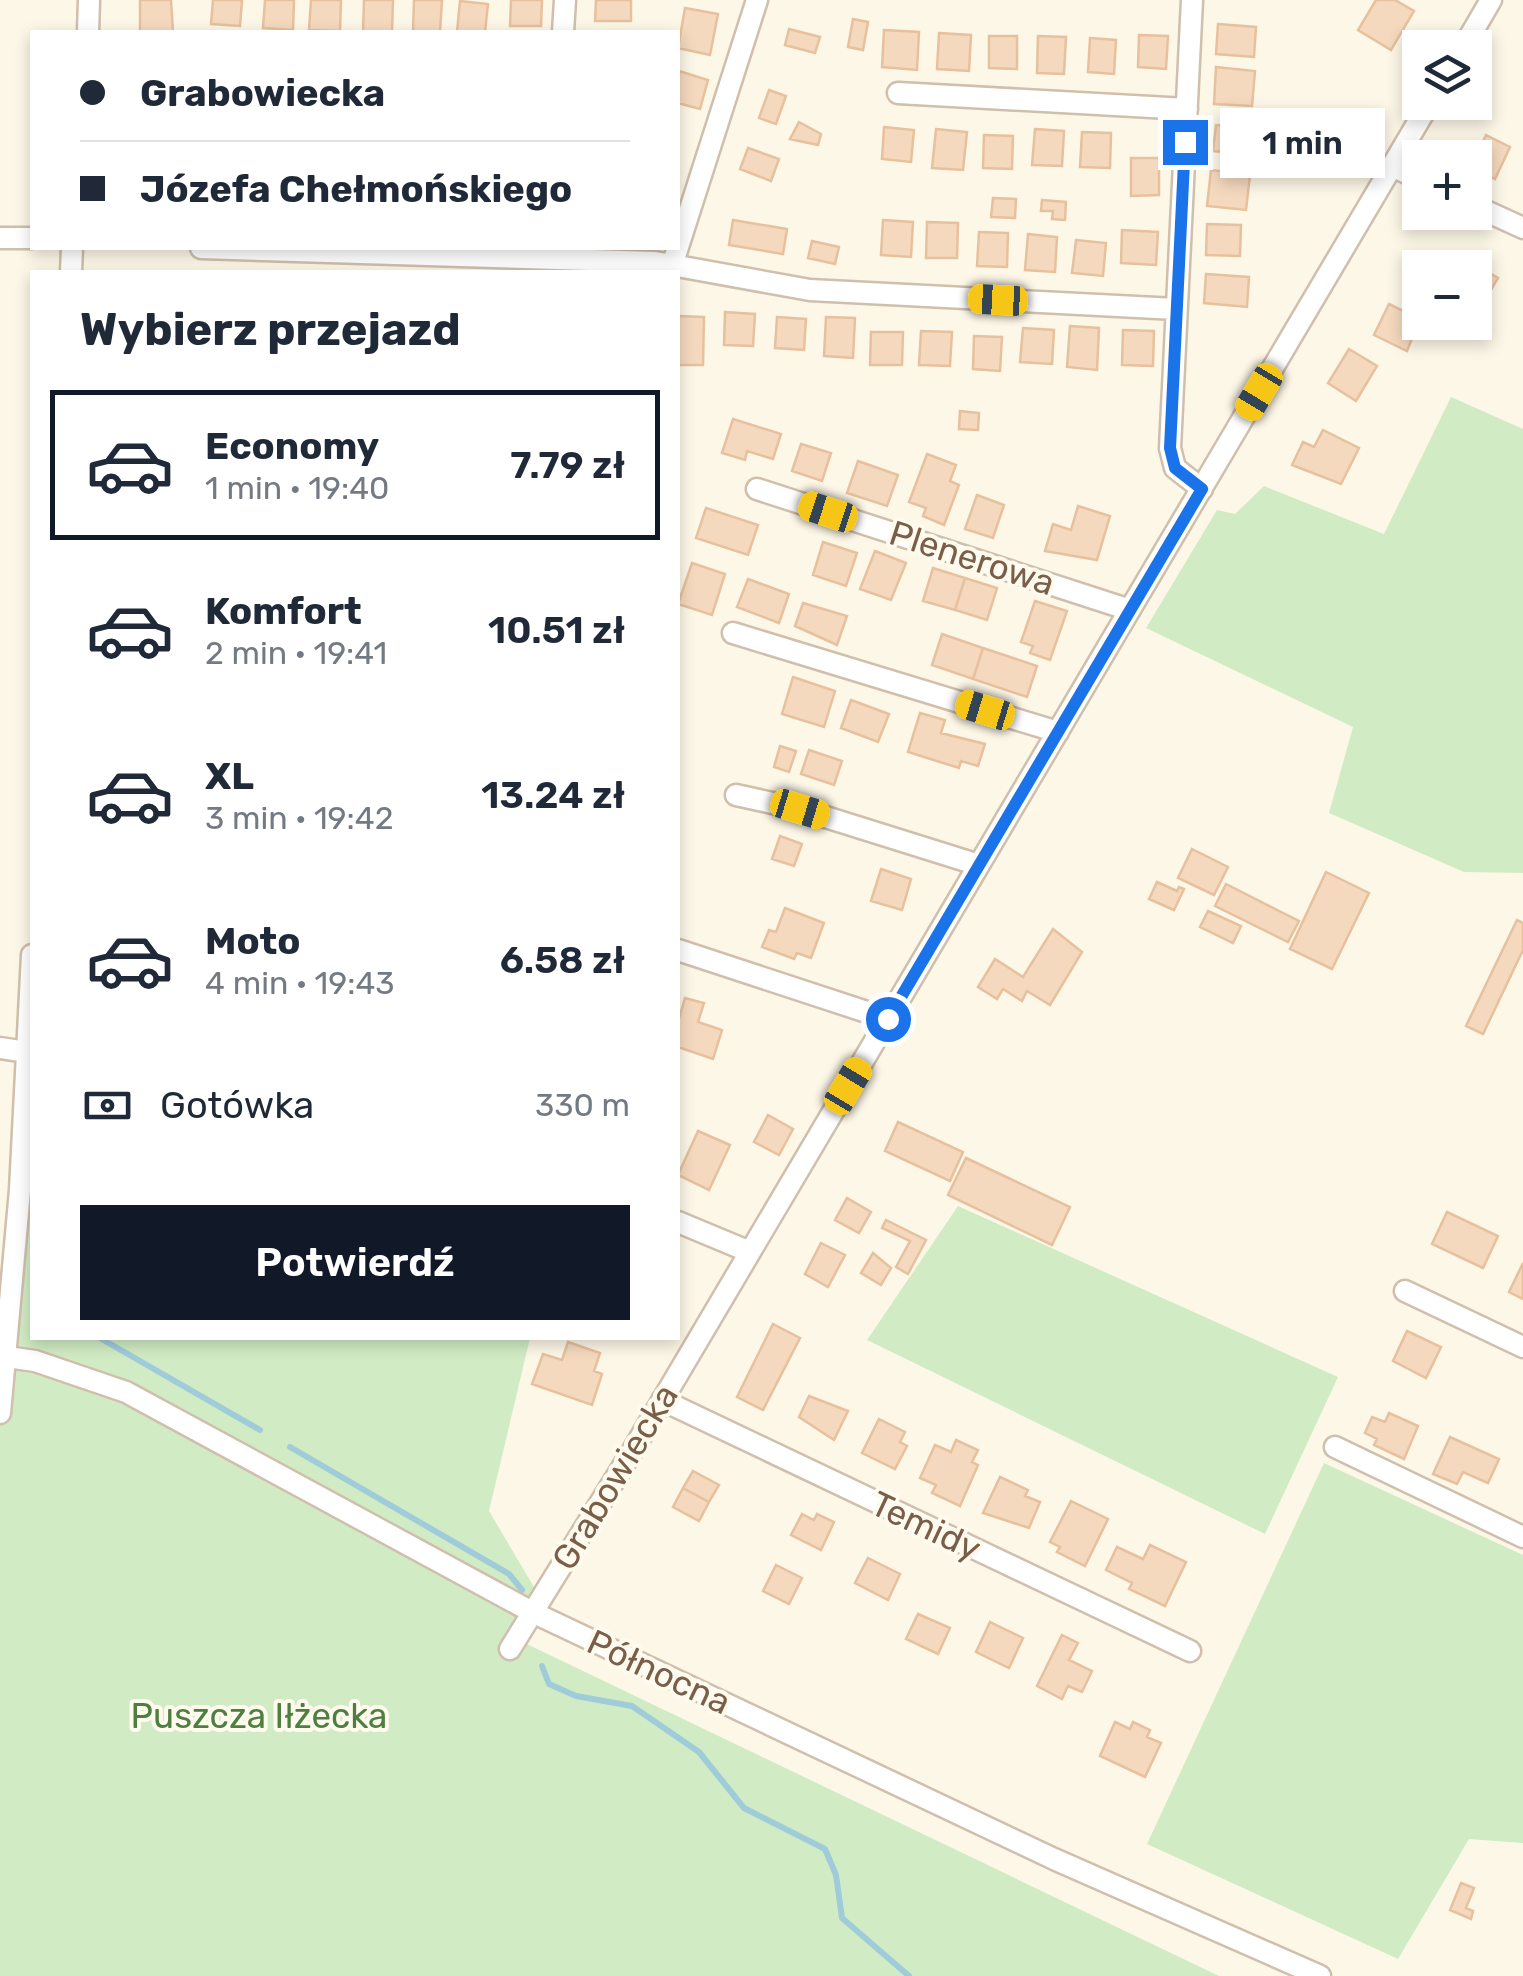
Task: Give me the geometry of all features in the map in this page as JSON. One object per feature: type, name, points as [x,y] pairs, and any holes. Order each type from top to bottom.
[{"type":"street","points":[[88,30],[89,0]]},
{"type":"street","points":[[563,30],[565,0]]},
{"type":"street","points":[[680,241],[757,0]]},
{"type":"street","points":[[1192,0],[1170,448],[1175,468],[1202,489]]},
{"type":"street","points":[[1474,30],[1491,0]]},
{"type":"street","points":[[898,93],[1186,109]]},
{"type":"street","name":"Grabowiecka","points":[[510,1649],[662,1400],[1420,120]]},
{"type":"street","points":[[1393,166],[1402,171]]},
{"type":"street","points":[[1492,214],[1523,228]]},
{"type":"street","points":[[0,238],[30,238]]},
{"type":"street","points":[[318,250],[551,254],[671,269]]},
{"type":"street","points":[[680,270],[810,290],[1176,309]]},
{"type":"street","name":"Plenerowa","points":[[757,489],[1130,610]]},
{"type":"street","points":[[733,633],[1058,732]]},
{"type":"street","points":[[736,795],[800,809],[979,865]]},
{"type":"street","points":[[680,951],[888,1019]]},
{"type":"street","points":[[0,1414],[7,1358],[30,987]]},
{"type":"street","points":[[0,1048],[26,1052]]},
{"type":"street","points":[[680,1223],[750,1252]]},
{"type":"street","points":[[1405,1292],[1523,1348]]},
{"type":"street","name":"Północna","points":[[7,1358],[46,1364],[126,1392],[532,1612],[1054,1859],[1320,1976]]},
{"type":"street","name":"Temidy","points":[[662,1400],[1190,1651]]},
{"type":"street","points":[[1335,1447],[1523,1537]]},
{"type":"green space","points":[[1451,397],[1523,429],[1523,873],[1464,872],[1329,813],[1353,727],[1146,628],[1217,510],[1235,514],[1264,486],[1384,534]]},
{"type":"green space","name":"Puszcza Iłżecka","points":[[30,1138],[30,1340],[530,1340],[489,1511],[541,1599],[506,1634],[1219,1976],[0,1976],[0,1414]]},
{"type":"green space","points":[[958,1206],[1338,1377],[1265,1534],[867,1340]]},
{"type":"green space","points":[[1324,1463],[1523,1555],[1523,1843],[1469,1839],[1398,1959],[1147,1844]]},
{"type":"building","points":[[140,0],[171,0],[173,30],[140,30]]},
{"type":"building","points":[[213,0],[242,0],[240,26],[211,24]]},
{"type":"building","points":[[265,0],[294,0],[293,30],[263,28]]},
{"type":"building","points":[[311,0],[341,0],[340,30],[309,30]]},
{"type":"building","points":[[364,0],[393,0],[392,30],[363,30]]},
{"type":"building","points":[[414,0],[442,0],[440,30],[413,30]]},
{"type":"building","points":[[511,0],[542,0],[541,26],[510,26]]},
{"type":"building","points":[[596,0],[631,0],[631,21],[595,21]]},
{"type":"building","points":[[1376,0],[1395,0],[1414,11],[1391,50],[1358,30]]},
{"type":"building","points":[[460,1],[488,4],[485,30],[457,30]]},
{"type":"building","points":[[685,8],[718,14],[710,55],[680,48]]},
{"type":"building","points":[[853,19],[868,22],[863,50],[848,47]]},
{"type":"building","points":[[1218,24],[1256,27],[1254,57],[1216,54]]},
{"type":"building","points":[[789,29],[820,37],[815,53],[785,45]]},
{"type":"building","points":[[884,30],[919,32],[917,70],[882,67]]},
{"type":"building","points":[[939,33],[971,35],[969,71],[937,69]]},
{"type":"building","points":[[1139,35],[1168,36],[1166,69],[1138,67]]},
{"type":"building","points":[[989,36],[1017,36],[1017,69],[989,68]]},
{"type":"building","points":[[1038,36],[1066,37],[1064,74],[1037,73]]},
{"type":"building","points":[[1090,38],[1116,40],[1114,74],[1088,72]]},
{"type":"building","points":[[1216,67],[1255,71],[1252,106],[1214,104]]},
{"type":"building","points":[[680,71],[708,80],[700,109],[680,104]]},
{"type":"building","points":[[769,90],[786,96],[776,124],[759,118]]},
{"type":"building","points":[[799,122],[821,134],[818,145],[790,139]]},
{"type":"building","points":[[1216,125],[1250,128],[1248,154],[1213,151]]},
{"type":"building","points":[[884,127],[914,130],[911,162],[882,159]]},
{"type":"building","points":[[936,129],[967,132],[963,170],[932,168]]},
{"type":"building","points":[[1035,129],[1064,131],[1062,166],[1032,165]]},
{"type":"building","points":[[1082,132],[1111,133],[1110,168],[1080,167]]},
{"type":"building","points":[[984,135],[1013,136],[1012,169],[983,168]]},
{"type":"building","points":[[1486,135],[1510,147],[1495,179],[1492,140],[1484,140]]},
{"type":"building","points":[[748,148],[779,159],[771,181],[740,169]]},
{"type":"building","points":[[1131,158],[1159,158],[1159,195],[1131,196]]},
{"type":"building","points":[[1211,170],[1250,175],[1246,210],[1207,206]]},
{"type":"building","points":[[993,198],[1016,199],[1015,218],[991,217]]},
{"type":"building","points":[[1042,200],[1066,202],[1065,220],[1052,219],[1053,211],[1041,211]]},
{"type":"building","points":[[733,220],[787,229],[783,254],[729,245]]},
{"type":"building","points":[[883,220],[913,222],[911,257],[881,255]]},
{"type":"building","points":[[927,222],[958,223],[957,258],[926,258]]},
{"type":"building","points":[[1207,224],[1241,225],[1240,256],[1206,255]]},
{"type":"building","points":[[1122,230],[1158,232],[1156,265],[1121,263]]},
{"type":"building","points":[[979,232],[1008,233],[1007,267],[977,266]]},
{"type":"building","points":[[1028,234],[1057,237],[1055,272],[1025,270]]},
{"type":"building","points":[[1076,240],[1106,243],[1103,276],[1072,273]]},
{"type":"building","points":[[812,241],[839,247],[835,264],[808,258]]},
{"type":"building","points":[[1206,274],[1249,277],[1247,307],[1204,303]]},
{"type":"building","points":[[1389,304],[1402,310],[1402,340],[1411,340],[1407,351],[1374,335]]},
{"type":"building","points":[[725,312],[755,314],[753,346],[724,345]]},
{"type":"building","points":[[680,316],[704,317],[703,365],[680,365]]},
{"type":"building","points":[[777,317],[806,319],[804,350],[775,348]]},
{"type":"building","points":[[826,317],[855,318],[853,358],[824,356]]},
{"type":"building","points":[[1070,326],[1099,328],[1097,370],[1067,367]]},
{"type":"building","points":[[1023,328],[1054,330],[1052,364],[1020,362]]},
{"type":"building","points":[[1123,330],[1154,331],[1153,366],[1122,365]]},
{"type":"building","points":[[921,331],[952,332],[950,366],[919,365]]},
{"type":"building","points":[[871,332],[903,332],[902,365],[870,365]]},
{"type":"building","points":[[974,336],[1002,337],[1000,371],[973,369]]},
{"type":"building","points":[[1349,349],[1377,366],[1356,401],[1328,383]]},
{"type":"building","points":[[960,411],[979,413],[978,430],[959,429]]},
{"type":"building","points":[[733,419],[781,434],[773,459],[747,451],[745,460],[722,453]]},
{"type":"building","points":[[1323,430],[1359,448],[1341,484],[1292,465],[1303,442],[1314,447]]},
{"type":"building","points":[[801,444],[831,453],[822,481],[792,471]]},
{"type":"building","points":[[927,454],[956,465],[950,481],[959,485],[944,525],[923,516],[926,508],[909,502]]},
{"type":"building","points":[[858,461],[898,475],[887,506],[847,493]]},
{"type":"building","points":[[977,495],[1004,505],[993,538],[965,529]]},
{"type":"building","points":[[1078,506],[1110,516],[1097,560],[1045,551],[1053,524],[1071,530]]},
{"type":"building","points":[[706,508],[758,525],[748,555],[696,538]]},
{"type":"building","points":[[823,542],[857,553],[846,586],[813,575]]},
{"type":"building","points":[[875,551],[906,563],[891,600],[860,589]]},
{"type":"building","points":[[692,563],[725,574],[712,615],[680,605]]},
{"type":"building","points":[[933,568],[965,578],[955,610],[923,601]]},
{"type":"building","points":[[965,578],[997,588],[987,620],[955,610]]},
{"type":"building","points":[[748,579],[789,594],[779,623],[737,607]]},
{"type":"building","points":[[1035,601],[1067,611],[1050,660],[1030,653],[1033,646],[1021,642]]},
{"type":"building","points":[[803,603],[847,616],[837,645],[795,626]]},
{"type":"building","points":[[942,634],[983,648],[973,679],[932,665]]},
{"type":"building","points":[[983,648],[1037,666],[1027,697],[973,679]]},
{"type":"building","points":[[793,677],[835,691],[824,727],[782,714]]},
{"type":"building","points":[[851,700],[889,714],[878,742],[841,728]]},
{"type":"building","points":[[920,713],[945,720],[941,733],[985,744],[978,766],[961,761],[959,768],[908,752]]},
{"type":"building","points":[[780,746],[796,751],[789,772],[774,767]]},
{"type":"building","points":[[809,750],[842,761],[834,785],[801,774]]},
{"type":"building","points":[[780,836],[802,844],[794,866],[772,859]]},
{"type":"building","points":[[1192,849],[1228,867],[1214,895],[1178,878]]},
{"type":"building","points":[[881,869],[911,879],[902,910],[871,901]]},
{"type":"building","points":[[1326,872],[1369,893],[1332,969],[1290,949]]},
{"type":"building","points":[[1157,882],[1177,891],[1179,887],[1184,889],[1174,910],[1149,899]]},
{"type":"building","points":[[1226,884],[1299,921],[1288,942],[1215,906]]},
{"type":"building","points":[[785,908],[824,923],[811,958],[797,953],[794,959],[762,947],[769,930],[776,932]]},
{"type":"building","points":[[1208,911],[1241,926],[1233,943],[1200,927]]},
{"type":"building","points":[[1517,920],[1523,923],[1523,950],[1483,1034],[1466,1026]]},
{"type":"building","points":[[1053,929],[1082,952],[1050,1005],[1027,991],[1022,1001],[1003,989],[997,999],[978,987],[995,959],[1023,977]]},
{"type":"building","points":[[685,998],[704,1003],[698,1022],[722,1030],[713,1059],[680,1048],[680,1015]]},
{"type":"building","points":[[768,1115],[793,1129],[779,1155],[754,1142]]},
{"type":"building","points":[[898,1122],[963,1152],[950,1181],[885,1151]]},
{"type":"building","points":[[698,1131],[730,1145],[709,1190],[680,1176]]},
{"type":"building","points":[[966,1158],[1070,1207],[1052,1245],[948,1195]]},
{"type":"building","points":[[847,1198],[871,1212],[859,1233],[835,1220]]},
{"type":"building","points":[[1447,1212],[1498,1236],[1483,1268],[1432,1244]]},
{"type":"building","points":[[886,1220],[926,1240],[908,1274],[896,1267],[910,1241],[882,1228]]},
{"type":"building","points":[[821,1243],[845,1255],[828,1287],[805,1274]]},
{"type":"building","points":[[873,1253],[891,1268],[881,1285],[861,1273]]},
{"type":"building","points":[[1523,1263],[1523,1299],[1509,1292]]},
{"type":"building","points":[[773,1324],[800,1338],[763,1410],[737,1397]]},
{"type":"building","points":[[1407,1331],[1441,1347],[1426,1378],[1393,1361]]},
{"type":"building","points":[[568,1342],[600,1353],[594,1371],[602,1374],[592,1405],[532,1384],[543,1354],[562,1360]]},
{"type":"building","points":[[809,1396],[848,1411],[834,1440],[799,1417]]},
{"type":"building","points":[[1389,1413],[1418,1426],[1404,1459],[1374,1445],[1377,1439],[1365,1433],[1372,1417],[1385,1422]]},
{"type":"building","points":[[879,1419],[905,1432],[900,1442],[907,1446],[895,1469],[862,1453]]},
{"type":"building","points":[[1450,1437],[1499,1459],[1488,1483],[1463,1472],[1457,1484],[1433,1474]]},
{"type":"building","points":[[956,1440],[978,1450],[972,1462],[978,1465],[960,1506],[932,1493],[936,1485],[920,1478],[935,1445],[951,1452]]},
{"type":"building","points":[[693,1471],[719,1485],[709,1502],[683,1488]]},
{"type":"building","points":[[1000,1477],[1028,1490],[1025,1496],[1040,1502],[1029,1528],[983,1513]]},
{"type":"building","points":[[683,1488],[709,1502],[699,1521],[673,1507]]},
{"type":"building","points":[[1071,1501],[1108,1519],[1085,1566],[1057,1552],[1060,1547],[1050,1542]]},
{"type":"building","points":[[802,1514],[814,1520],[817,1514],[834,1522],[821,1550],[791,1535]]},
{"type":"building","points":[[1150,1545],[1186,1562],[1165,1606],[1129,1589],[1132,1583],[1106,1570],[1117,1547],[1143,1559]]},
{"type":"building","points":[[868,1558],[900,1574],[888,1600],[855,1583]]},
{"type":"building","points":[[776,1565],[802,1578],[789,1604],[763,1591]]},
{"type":"building","points":[[918,1614],[950,1628],[938,1654],[906,1639]]},
{"type":"building","points":[[990,1622],[1023,1638],[1009,1668],[976,1652]]},
{"type":"building","points":[[1062,1635],[1078,1643],[1069,1660],[1092,1671],[1082,1692],[1068,1686],[1062,1699],[1037,1686]]},
{"type":"building","points":[[1115,1722],[1130,1729],[1133,1722],[1150,1730],[1147,1737],[1161,1743],[1145,1777],[1100,1756]]},
{"type":"building","points":[[1461,1883],[1474,1888],[1466,1908],[1473,1911],[1471,1919],[1450,1910]]},
{"type":"waterway","points":[[103,1340],[260,1430]]},
{"type":"waterway","points":[[290,1447],[509,1574],[522,1590]]},
{"type":"waterway","points":[[542,1666],[549,1684],[576,1696],[632,1706],[699,1752],[744,1808],[825,1849],[836,1875],[842,1918],[909,1976]]},
{"type":"route","points":[[888,1019],[1202,489],[1175,468],[1170,448],[1185,142]]}]
